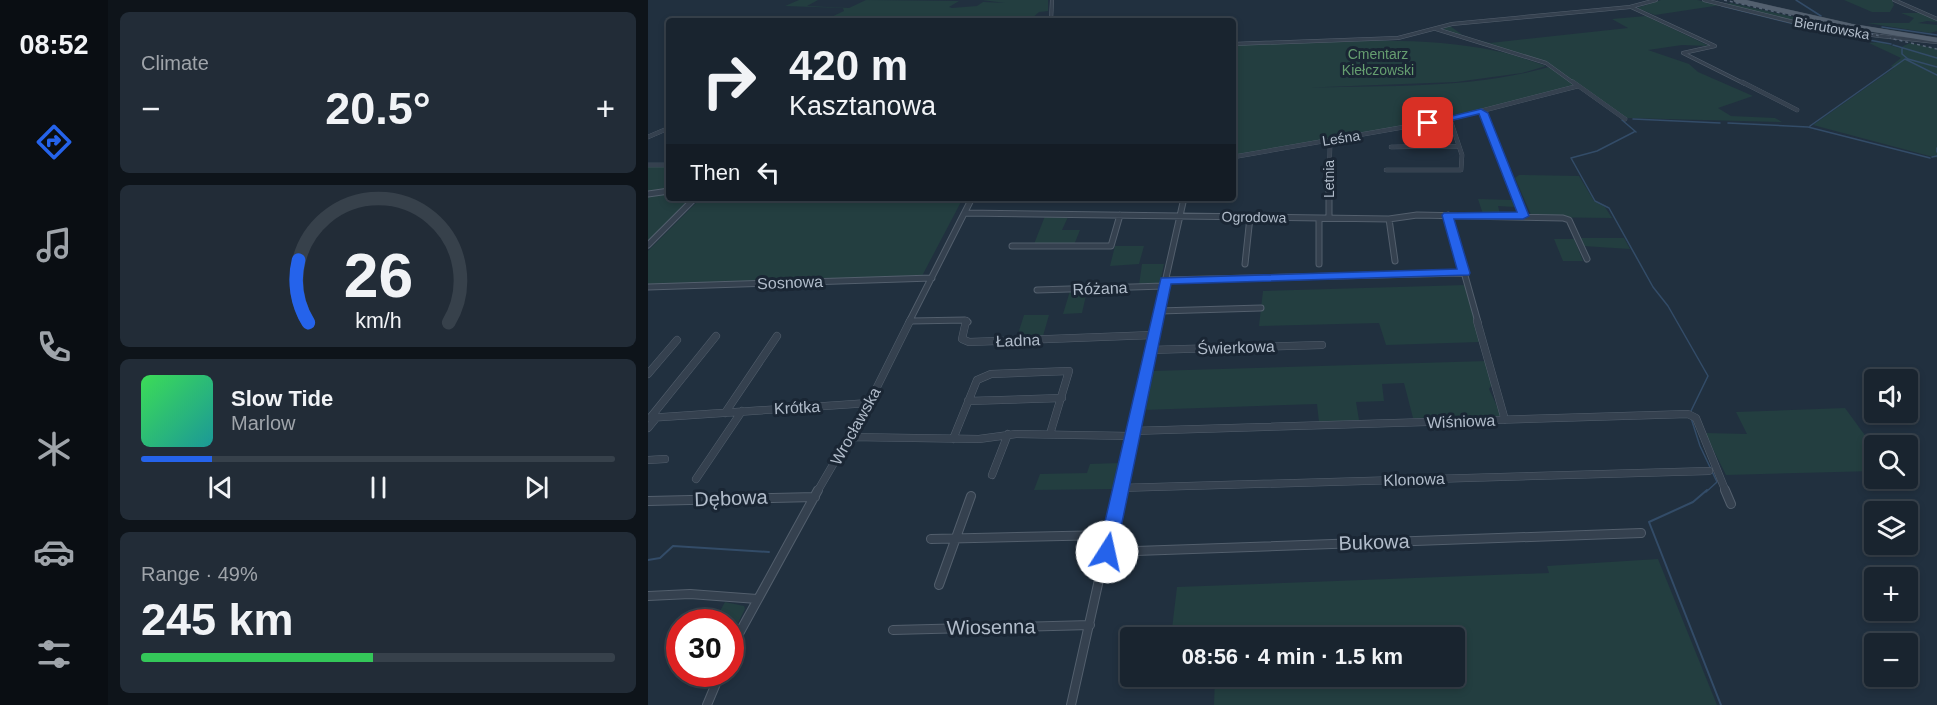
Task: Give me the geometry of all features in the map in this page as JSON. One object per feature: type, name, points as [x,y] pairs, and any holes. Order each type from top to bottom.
[{"type":"main road","points":[[1736,0],[1851,26],[1937,40]]},
{"type":"main road","points":[[1742,0],[1937,40]]},
{"type":"street","points":[[1051,18],[1052,0]]},
{"type":"street","points":[[1236,44],[1398,38],[1452,24],[1630,7],[1656,0]]},
{"type":"street","name":"Bierutowska","points":[[1699,0],[1729,6]]},
{"type":"street","name":"Bierutowska","points":[[1704,0],[1831,31],[1937,40]]},
{"type":"street","points":[[1894,0],[1937,19]]},
{"type":"street","points":[[1630,7],[1715,46],[1684,51],[1685,55],[1797,110]]},
{"type":"street","points":[[1436,29],[1543,62],[1625,119]]},
{"type":"street","name":"Leśna","points":[[1236,156],[1450,119],[1578,86]]},
{"type":"street","points":[[1481,111],[1523,216]]},
{"type":"street","points":[[1386,170],[1461,170],[1462,155],[1450,119]]},
{"type":"street","points":[[648,137],[666,129]]},
{"type":"street","name":"Letnia","points":[[1328,141],[1330,145],[1329,218]]},
{"type":"street","points":[[1391,147],[1459,146]]},
{"type":"street","points":[[648,165],[666,165]]},
{"type":"street","points":[[648,194],[666,191]]},
{"type":"street","points":[[648,245],[692,201]]},
{"type":"street","name":"Wrocławska","points":[[744,624],[869,403],[970,201]]},
{"type":"street","points":[[1071,705],[1107,552],[1149,350],[1183,201]]},
{"type":"street","name":"Ogrodowa","points":[[964,213],[1389,219],[1417,215],[1563,218],[1569,220],[1587,260]]},
{"type":"street","points":[[1012,246],[1111,246],[1120,215]]},
{"type":"street","points":[[1448,215],[1505,420]]},
{"type":"street","points":[[1245,264],[1250,217]]},
{"type":"street","points":[[1319,218],[1319,264]]},
{"type":"street","points":[[1389,219],[1395,261]]},
{"type":"street","name":"Różana","points":[[1037,290],[1165,283],[1464,273]]},
{"type":"street","name":"Sosnowa","points":[[648,287],[932,278]]},
{"type":"street","points":[[1159,310],[1261,308]]},
{"type":"street","name":"Ładna","points":[[910,321],[965,320],[968,322],[962,339],[969,342],[1153,335]]},
{"type":"street","points":[[648,428],[652,418],[716,336]]},
{"type":"street","points":[[725,413],[777,336]]},
{"type":"street","points":[[648,374],[677,340]]},
{"type":"street","name":"Świerkowa","points":[[1149,350],[1322,345]]},
{"type":"street","points":[[953,439],[977,380],[991,374],[1069,371],[1050,435]]},
{"type":"street","points":[[968,401],[1062,398]]},
{"type":"street","name":"Krótka","points":[[652,418],[869,403]]},
{"type":"street","points":[[696,479],[742,411]]},
{"type":"street","name":"Wiśniowa","points":[[850,437],[979,439],[1008,434],[1132,433],[1684,413],[1696,418],[1731,504]]},
{"type":"street","points":[[992,475],[1008,434]]},
{"type":"street","points":[[648,460],[665,459]]},
{"type":"street","name":"Klonowa","points":[[1119,488],[1709,471]]},
{"type":"street","points":[[939,585],[971,496]]},
{"type":"street","name":"Dębowa","points":[[648,501],[815,497]]},
{"type":"street","name":"Bukowa","points":[[1107,552],[1641,533]]},
{"type":"street","points":[[931,539],[1109,535]]},
{"type":"street","points":[[648,596],[690,594],[757,599]]},
{"type":"street","name":"Wiosenna","points":[[893,630],[1090,625]]},
{"type":"street","points":[[707,705],[715,687]]},
{"type":"green space","points":[[799,0],[818,0],[807,6],[849,8],[866,0],[959,1],[949,7],[952,8],[977,6],[983,2],[1005,3],[982,0],[1048,0],[1048,11],[1039,12],[1032,18],[829,18],[844,11],[843,8],[785,6]]},
{"type":"green space","points":[[1661,0],[1697,0],[1721,5],[1655,15],[1637,8]]},
{"type":"green space","points":[[1844,0],[1892,0],[1894,5],[1890,12],[1872,12]]},
{"type":"green space","points":[[1731,3],[1866,34],[1810,25],[1724,4]]},
{"type":"green space","points":[[1901,13],[1919,13],[1937,20],[1937,22],[1918,23],[1937,25],[1937,31],[1930,33],[1867,23],[1909,23],[1914,18]]},
{"type":"green space","points":[[1646,16],[1709,46],[1682,45],[1648,50],[1689,64],[1698,72],[1753,96],[1718,108],[1731,116],[1775,118],[1782,122],[1627,118],[1545,61],[1473,38],[1490,43],[1628,28],[1612,19]]},
{"type":"green space","points":[[1450,26],[1463,35],[1443,29]]},
{"type":"green space","name":"Cmentarz Kiełczowski","points":[[1415,41],[1502,52],[1546,66],[1522,73],[1456,82],[1298,88],[1456,83],[1487,80],[1518,74],[1549,67],[1574,85],[1448,118],[1236,154],[1236,45]]},
{"type":"green space","points":[[1880,42],[1899,48],[1910,43],[1937,49],[1937,158],[1813,125],[1894,68],[1891,66],[1901,58],[1869,43]]},
{"type":"green space","points":[[666,166],[666,189],[648,192],[648,167]]},
{"type":"green space","points":[[1519,175],[1579,176],[1594,201],[1605,207],[1612,218],[1532,217],[1515,178]]},
{"type":"green space","points":[[666,193],[666,201],[689,201],[648,242],[648,196]]},
{"type":"green space","points":[[1478,199],[1513,200],[1515,207],[1498,206],[1500,214],[1483,214]]},
{"type":"green space","points":[[698,201],[961,201],[922,276],[648,285],[648,251]]},
{"type":"green space","points":[[1045,216],[1068,217],[1062,230],[1080,230],[1074,245],[1034,244]]},
{"type":"green space","points":[[1580,238],[1624,238],[1630,249],[1583,246]]},
{"type":"green space","points":[[1554,239],[1574,239],[1583,261],[1563,261]]},
{"type":"green space","points":[[1115,246],[1144,246],[1139,264],[1110,266]]},
{"type":"green space","points":[[1142,264],[1164,264],[1160,283],[1139,285]]},
{"type":"green space","points":[[1466,285],[1479,342],[1386,345],[1379,323],[1259,326],[1263,291]]},
{"type":"green space","points":[[1070,291],[1087,291],[1082,313],[1063,314]]},
{"type":"green space","points":[[1024,315],[1049,315],[1043,336],[1017,337]]},
{"type":"green space","points":[[1487,361],[1493,382],[1489,389],[1502,417],[1413,418],[1404,383],[1382,384],[1384,401],[1356,402],[1359,420],[1319,422],[1317,404],[1143,410],[1153,371]]},
{"type":"green space","points":[[1845,408],[1865,435],[1864,471],[1726,475],[1705,433],[1747,434],[1736,412]]},
{"type":"green space","points":[[1121,463],[1113,489],[1034,490],[1040,474],[1087,473],[1090,464]]},
{"type":"green space","points":[[1658,559],[1717,705],[1214,705],[1215,687],[1465,687],[1465,627],[1172,627],[1177,587],[1549,573],[1547,566]]},
{"type":"green space","points":[[725,602],[744,606],[745,609],[744,611],[744,609],[721,609]]},
{"type":"waterway","points":[[1796,0],[1821,16]]},
{"type":"waterway","points":[[1722,6],[1826,32]]},
{"type":"waterway","points":[[1797,21],[1824,27]]},
{"type":"waterway","points":[[1882,27],[1937,35]]},
{"type":"waterway","points":[[1841,35],[1891,44]]},
{"type":"waterway","points":[[1893,45],[1937,58]]},
{"type":"waterway","points":[[1902,48],[1902,54],[1908,59],[1937,67]]},
{"type":"waterway","points":[[1810,126],[1905,59],[1937,75]]},
{"type":"waterway","points":[[1633,119],[1720,123]]},
{"type":"waterway","points":[[1622,120],[1636,132]]},
{"type":"waterway","points":[[1728,123],[1808,127],[1930,158]]},
{"type":"waterway","points":[[1634,132],[1597,151],[1571,158],[1595,201],[1609,208],[1653,287],[1668,306],[1708,376],[1690,413]]},
{"type":"waterway","points":[[1932,157],[1937,156]]},
{"type":"waterway","points":[[1691,418],[1700,446],[1717,482],[1706,492]]},
{"type":"waterway","points":[[1707,490],[1693,502],[1649,522],[1721,705]]},
{"type":"waterway","points":[[648,560],[660,558],[673,546],[769,552]]},
{"type":"railway","points":[[1724,0],[1937,49]]},
{"type":"route","points":[[1107,552],[1113,515],[1165,280],[1464,273],[1448,215],[1523,216],[1481,111],[1428,123]]}]
